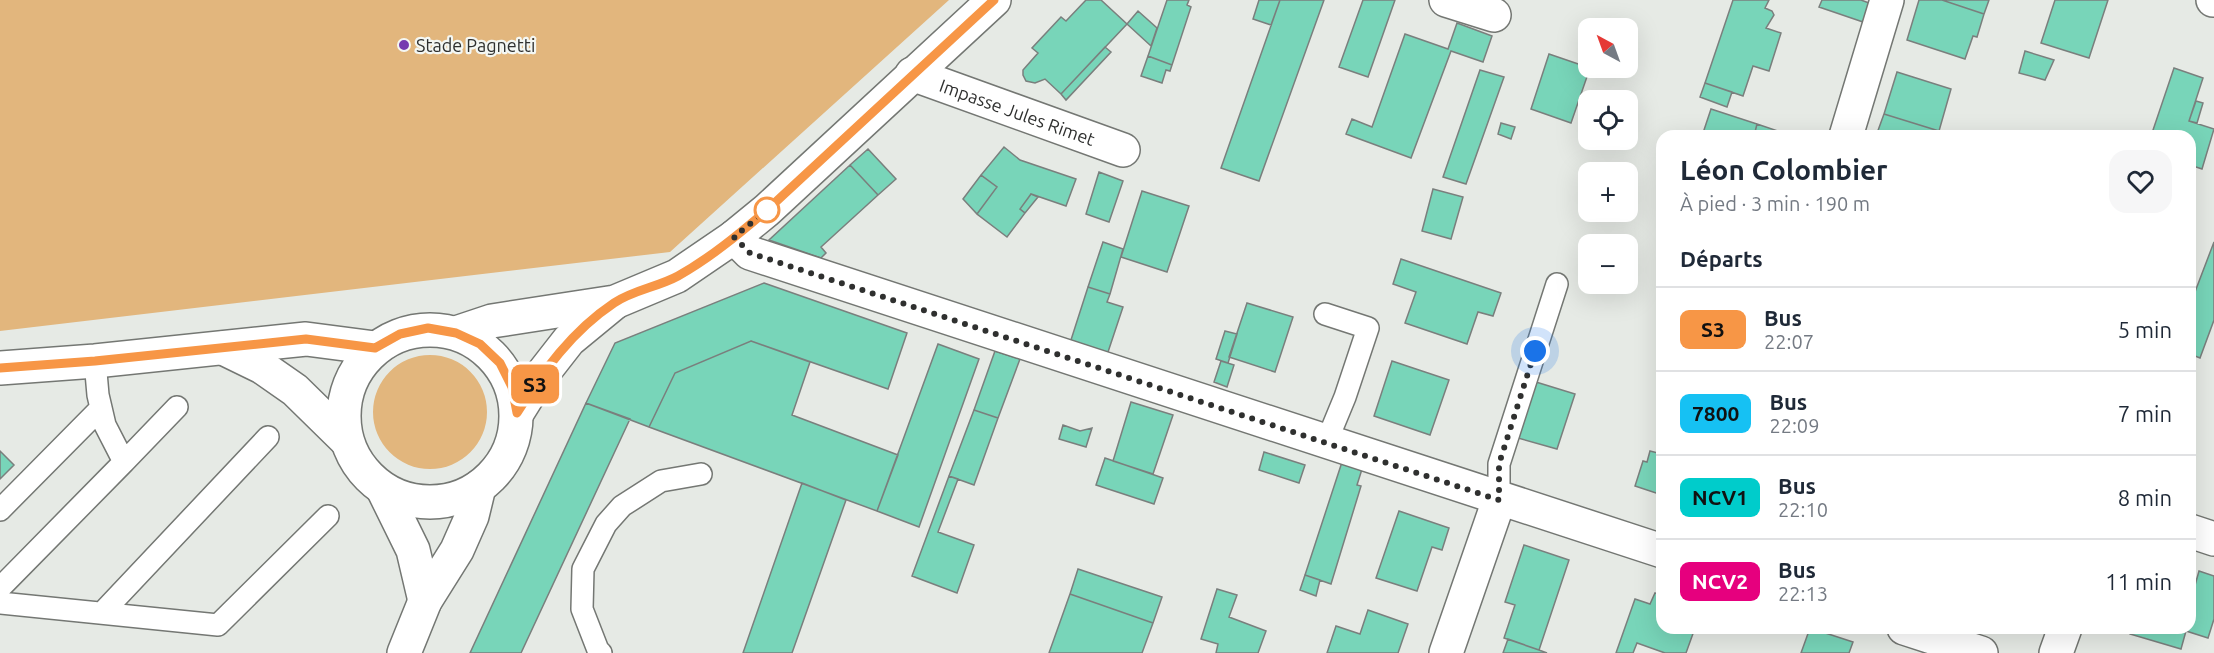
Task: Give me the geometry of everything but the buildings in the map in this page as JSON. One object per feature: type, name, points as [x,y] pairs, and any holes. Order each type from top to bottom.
[{"type":"street","points":[[456,333],[492,321],[615,302],[677,276],[734,237],[767,210],[993,0]]},
{"type":"street","points":[[1446,0],[1494,15]]},
{"type":"street","points":[[1848,130],[1887,0]]},
{"type":"street","name":"Impasse Jules Rimet","points":[[912,74],[1123,150]]},
{"type":"street","points":[[734,237],[750,253],[1499,500],[1656,549]]},
{"type":"street","points":[[517,413],[537,381],[569,340],[615,302]]},
{"type":"street","points":[[428,328],[456,333],[480,344],[500,363],[512,387],[517,413],[513,442],[500,467],[479,487],[457,498],[431,502],[406,499],[383,489],[367,476],[354,459],[346,440],[344,407],[354,374],[375,348],[400,334],[428,328]]},
{"type":"street","points":[[0,368],[95,361],[306,339],[375,348]]},
{"type":"street","points":[[223,348],[262,367],[295,390],[346,440]]},
{"type":"street","points":[[404,653],[425,601],[457,550],[472,516],[479,487]]},
{"type":"street","points":[[383,489],[413,550],[425,601]]},
{"type":"street","points":[[1446,653],[1499,500]]},
{"type":"street","points":[[2196,533],[2214,539]]},
{"type":"street","points":[[1922,634],[1981,653]]},
{"type":"street","points":[[2056,653],[2063,634]]},
{"type":"lane","points":[[1499,500],[1499,464],[1557,284]]},
{"type":"lane","points":[[1325,314],[1368,328],[1345,397],[1326,443]]},
{"type":"lane","points":[[95,361],[100,409],[105,425],[124,462]]},
{"type":"lane","points":[[0,588],[177,407]]},
{"type":"lane","points":[[0,510],[100,409]]},
{"type":"lane","points":[[102,613],[268,437]]},
{"type":"lane","points":[[601,653],[582,609],[583,568],[606,524],[622,506],[661,481],[701,474]]},
{"type":"lane","points":[[0,603],[218,624],[328,516]]},
{"type":"shaded area","points":[[0,0],[949,0],[670,252],[0,331]]},
{"type":"shaded area","points":[[430,355],[452,359],[471,371],[483,390],[487,412],[483,434],[471,453],[452,465],[430,469],[408,465],[389,453],[377,434],[373,412],[377,390],[389,371],[408,359]]},
{"type":"bus line","name":"S3","points":[[0,368],[95,361],[306,339],[375,348],[400,334],[428,328],[456,333],[480,344],[500,363],[512,387],[517,413],[537,381],[569,340],[615,302],[677,276],[734,237],[767,210],[994,0]]},
{"type":"place","name":"Stade Pagnetti","points":[[404,45]]},
{"type":"route","points":[[767,210],[734,237],[750,253],[1499,500],[1499,464],[1535,351]]}]
